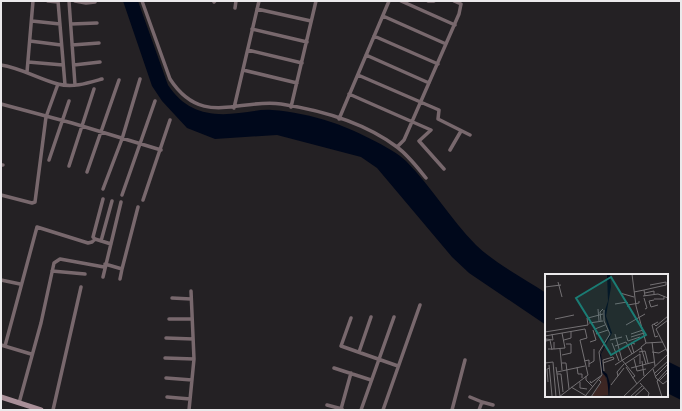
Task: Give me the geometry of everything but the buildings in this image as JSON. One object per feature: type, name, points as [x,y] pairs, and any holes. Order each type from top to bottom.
[{"type":"street","points":[[27,72],[33,1]]},
{"type":"street","points":[[48,1],[58,1],[65,85]]},
{"type":"street","points":[[69,1],[75,85]]},
{"type":"street","points":[[75,1],[86,3],[95,2]]},
{"type":"street","points":[[142,1],[166,70],[176,88],[190,100],[200,105],[234,108],[276,104],[339,119],[375,134],[397,147],[426,178]]},
{"type":"street","points":[[235,8],[236,1]]},
{"type":"street","points":[[234,108],[259,1]]},
{"type":"street","points":[[292,107],[316,1]]},
{"type":"street","points":[[339,119],[389,1]]},
{"type":"street","points":[[401,1],[455,25]]},
{"type":"street","points":[[428,1],[434,1]]},
{"type":"street","points":[[397,147],[404,140],[460,14],[460,4],[454,1]]},
{"type":"street","points":[[257,9],[311,21]]},
{"type":"street","points":[[382,16],[446,44]]},
{"type":"street","points":[[32,21],[60,24]]},
{"type":"street","points":[[71,24],[97,23]]},
{"type":"street","points":[[252,28],[307,42]]},
{"type":"street","points":[[374,36],[438,64]]},
{"type":"street","points":[[30,41],[61,45]]},
{"type":"street","points":[[72,45],[99,43]]},
{"type":"street","points":[[248,50],[302,63]]},
{"type":"street","points":[[366,55],[429,83]]},
{"type":"street","points":[[28,62],[63,65]]},
{"type":"street","points":[[74,64],[100,62]]},
{"type":"street","points":[[1,65],[65,85],[75,85],[102,79]]},
{"type":"street","points":[[243,70],[297,83]]},
{"type":"street","points":[[358,75],[439,110],[438,119],[470,135]]},
{"type":"street","points":[[103,189],[122,139],[140,79]]},
{"type":"street","points":[[87,172],[102,132],[118,80]]},
{"type":"street","points":[[1,194],[32,203],[35,202],[46,117],[58,84]]},
{"type":"street","points":[[69,166],[94,89]]},
{"type":"street","points":[[349,94],[431,130],[419,141],[444,169]]},
{"type":"street","points":[[49,160],[69,100]]},
{"type":"street","points":[[122,195],[155,101]]},
{"type":"street","points":[[1,104],[62,120],[161,150]]},
{"type":"street","points":[[143,200],[170,120]]},
{"type":"street","points":[[450,150],[461,131]]},
{"type":"street","points":[[95,239],[93,237],[103,199]]},
{"type":"street","points":[[101,241],[112,201]]},
{"type":"street","points":[[103,277],[121,202]]},
{"type":"street","points":[[120,279],[138,207]]},
{"type":"street","points":[[31,354],[3,346],[37,227],[88,243],[95,239]]},
{"type":"street","points":[[95,239],[111,244]]},
{"type":"street","points":[[19,403],[54,263],[60,259],[122,269]]},
{"type":"street","points":[[52,271],[85,274]]},
{"type":"street","points":[[1,280],[20,284]]},
{"type":"street","points":[[53,410],[81,287]]},
{"type":"street","points":[[189,410],[194,359],[191,291]]},
{"type":"street","points":[[172,298],[191,299]]},
{"type":"street","points":[[383,410],[420,305]]},
{"type":"street","points":[[359,352],[372,317]]},
{"type":"street","points":[[361,410],[394,317]]},
{"type":"street","points":[[351,318],[341,346],[398,366]]},
{"type":"street","points":[[169,319],[192,319]]},
{"type":"street","points":[[166,338],[193,339]]},
{"type":"street","points":[[165,358],[194,359]]},
{"type":"street","points":[[452,410],[465,360]]},
{"type":"street","points":[[334,368],[371,380]]},
{"type":"street","points":[[328,405],[342,410],[351,373]]},
{"type":"street","points":[[166,378],[192,380]]},
{"type":"street","points":[[1,397],[29,408],[41,410]]},
{"type":"street","points":[[470,397],[493,405]]},
{"type":"street","points":[[167,398],[190,399]]},
{"type":"street","points":[[479,410],[482,402]]},
{"type":"water","points":[[123,1],[138,1],[168,85],[182,101],[190,106],[208,113],[218,114],[268,110],[287,111],[309,116],[339,125],[360,134],[400,156],[433,192],[458,225],[476,245],[501,265],[545,292],[545,324],[469,273],[452,257],[377,168],[361,157],[277,135],[215,139],[187,128],[162,101],[152,86]]},
{"type":"water","points":[[668,362],[681,368],[681,400],[668,394]]}]
